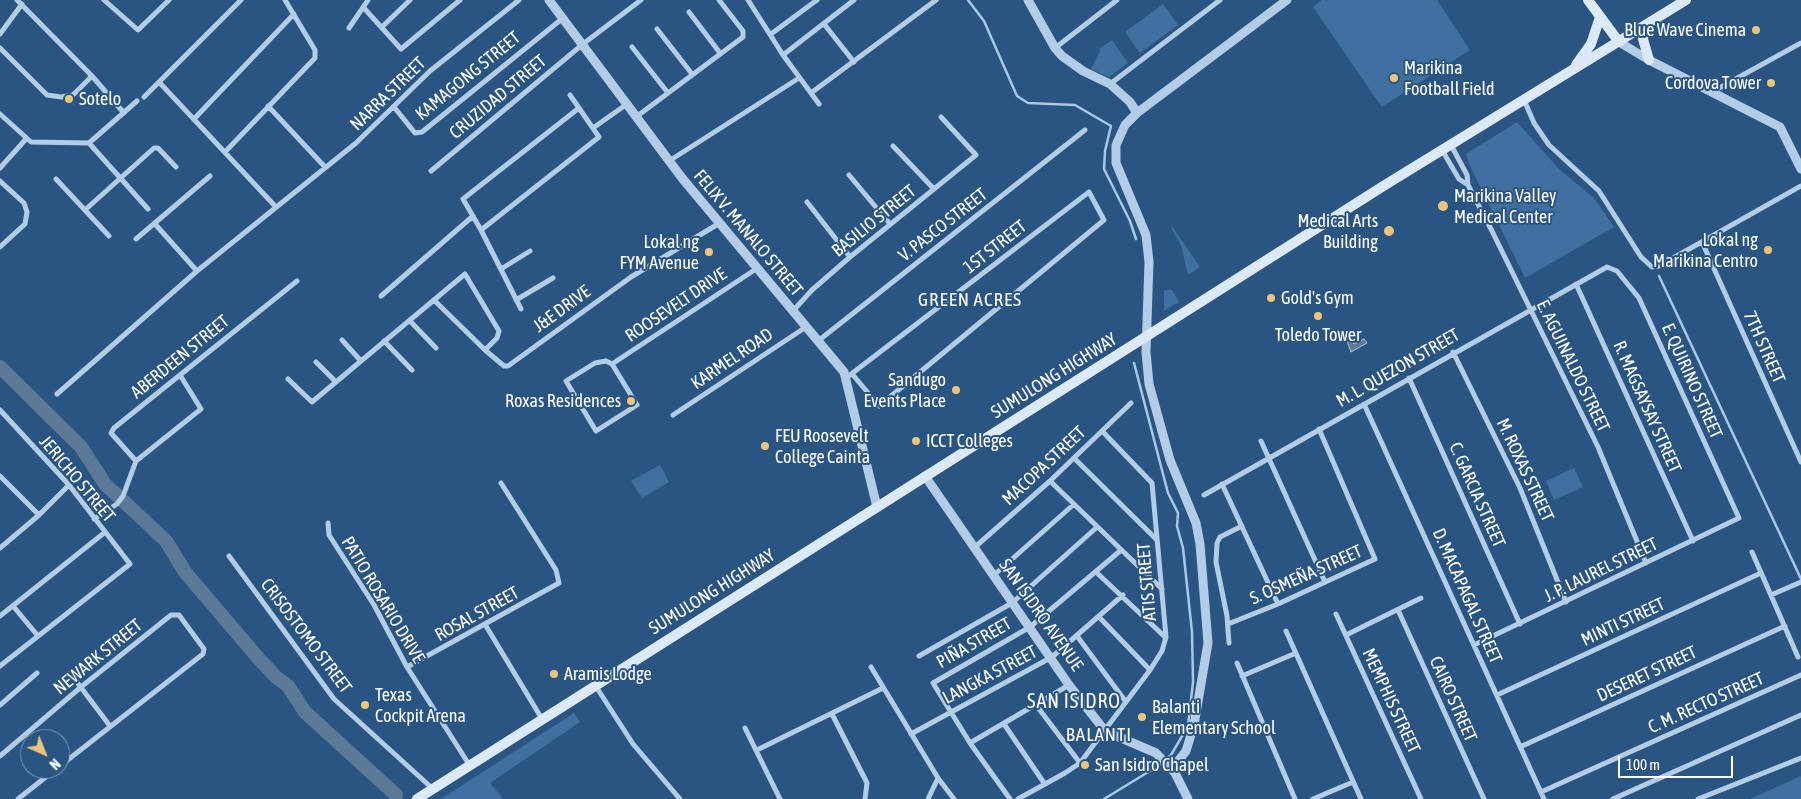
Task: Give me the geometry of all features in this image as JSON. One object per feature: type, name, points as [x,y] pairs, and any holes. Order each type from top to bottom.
[{"type":"main road","points":[[1588,0],[1619,42]]},
{"type":"main road","name":"SUMULONG HIGHWAY","points":[[417,799],[1446,147],[1686,0]]},
{"type":"main road","points":[[1568,73],[1578,63],[1591,44],[1600,17]]},
{"type":"main road","points":[[1644,27],[1643,39],[1649,60]]},
{"type":"street","points":[[104,0],[138,30],[169,0]]},
{"type":"street","points":[[144,96],[241,0]]},
{"type":"street","points":[[225,152],[315,58],[315,50],[285,0]]},
{"type":"street","points":[[349,28],[368,0]]},
{"type":"street","points":[[382,27],[410,0]]},
{"type":"street","points":[[363,6],[401,49],[460,0]]},
{"type":"street","name":"NARRA STREET","points":[[57,394],[197,271],[275,206],[356,143],[430,71],[519,0]]},
{"type":"street","name":"FELIX V. MANALO STREET","points":[[549,0],[718,224],[849,376],[877,507]]},
{"type":"street","name":"CRUZIDAD STREET","points":[[431,171],[583,44],[642,0]]},
{"type":"street","points":[[636,117],[743,37],[743,31],[719,0]]},
{"type":"street","points":[[748,0],[783,55],[819,104]]},
{"type":"street","points":[[771,34],[816,0]]},
{"type":"street","points":[[783,55],[854,0]]},
{"type":"street","points":[[811,93],[936,0]]},
{"type":"street","points":[[1028,0],[1054,48],[1083,71],[1110,84],[1130,102],[1138,113]]},
{"type":"street","points":[[1054,48],[1117,0]]},
{"type":"street","points":[[1110,84],[1220,0]]},
{"type":"street","points":[[1166,763],[1186,751],[1194,725],[1208,644],[1196,523],[1170,460],[1148,384],[1144,338],[1149,262],[1146,235],[1116,163],[1116,145],[1119,134],[1125,125],[1138,113],[1287,0]]},
{"type":"street","points":[[0,34],[19,2],[92,76],[124,113]]},
{"type":"street","points":[[689,12],[720,53]]},
{"type":"street","points":[[194,119],[294,14]]},
{"type":"street","name":"KAMAGONG STREET","points":[[394,107],[415,133],[422,132],[563,18]]},
{"type":"street","points":[[824,24],[854,62]]},
{"type":"street","points":[[657,29],[692,74]]},
{"type":"street","points":[[1619,42],[1649,60],[1780,127],[1801,169]]},
{"type":"street","points":[[1712,92],[1801,44]]},
{"type":"street","points":[[632,47],[668,92]]},
{"type":"street","points":[[0,48],[48,95],[61,97],[73,95],[92,76]]},
{"type":"street","points":[[669,161],[799,78]]},
{"type":"street","points":[[159,82],[275,206]]},
{"type":"street","points":[[482,230],[599,137],[570,95]]},
{"type":"street","points":[[1524,100],[1541,134],[1560,156],[1599,191],[1646,263],[1652,267],[1668,261],[1801,186]]},
{"type":"street","points":[[0,114],[31,142],[89,143],[137,101]]},
{"type":"street","points":[[593,128],[627,104]]},
{"type":"street","points":[[268,106],[325,167]]},
{"type":"street","points":[[521,308],[482,230],[463,199],[579,108]]},
{"type":"street","name":"BASILIO STREET","points":[[792,312],[812,290],[850,257],[976,155],[941,117]]},
{"type":"street","name":"V. PASCO STREET","points":[[818,341],[1085,130]]},
{"type":"street","points":[[0,168],[26,139]]},
{"type":"street","points":[[89,143],[148,209]]},
{"type":"street","points":[[893,146],[934,189]]},
{"type":"street","points":[[85,210],[156,147],[176,167]]},
{"type":"street","name":"E. AGUINALDO STREET","points":[[1446,147],[1459,179],[1468,185]]},
{"type":"street","name":"E. AGUINALDO STREET","points":[[1446,147],[1467,175],[1468,185],[1598,447],[1646,563]]},
{"type":"street","points":[[849,175],[890,224]]},
{"type":"street","points":[[136,239],[210,176]]},
{"type":"street","points":[[56,179],[109,236]]},
{"type":"street","points":[[0,181],[24,204],[27,212],[25,224],[0,246]]},
{"type":"street","name":"1ST STREET","points":[[1088,192],[1104,220],[879,406],[849,376],[1088,192]]},
{"type":"street","points":[[807,202],[850,257]]},
{"type":"street","points":[[381,296],[473,216]]},
{"type":"street","points":[[155,224],[197,271]]},
{"type":"street","name":"J&E DRIVE","points":[[435,301],[485,350],[504,366],[508,366],[631,277],[718,224]]},
{"type":"street","name":"7TH STREET","points":[[1702,242],[1799,452],[1801,462]]},
{"type":"street","points":[[501,269],[530,251]]},
{"type":"street","name":"M. L. QUEZON STREET","points":[[1204,494],[1453,352],[1607,267]]},
{"type":"street","name":"E. QUIRINO STREET","points":[[1607,267],[1616,271],[1639,298],[1739,518]]},
{"type":"street","name":"ROOSEVELT DRIVE","points":[[612,364],[756,269]]},
{"type":"street","points":[[288,379],[312,402],[360,360],[435,301],[463,274],[467,275],[499,331],[497,338],[485,350]]},
{"type":"street","points":[[516,300],[553,278]]},
{"type":"street","name":"ABERDEEN STREET","points":[[136,461],[111,433],[112,430],[297,281]]},
{"type":"street","name":"R. MAGSAYSAY STREET","points":[[1576,284],[1693,541]]},
{"type":"street","points":[[410,321],[436,348]]},
{"type":"street","name":"KARMEL ROAD","points":[[672,415],[806,327]]},
{"type":"street","points":[[342,340],[360,360]]},
{"type":"street","points":[[384,341],[412,370]]},
{"type":"street","name":"M. ROXAS STREET","points":[[1453,352],[1520,488],[1566,602]]},
{"type":"street","name":"ROOSEVELT DRIVE","points":[[606,361],[612,364],[637,405],[596,431],[566,381],[595,363],[606,361]]},
{"type":"street","points":[[316,362],[335,381]]},
{"type":"street","points":[[94,519],[116,504],[123,496],[136,461],[201,409],[180,375]]},
{"type":"street","name":"C. GARCIA STREET","points":[[1409,378],[1520,624]]},
{"type":"street","name":"MACOPA STREET","points":[[974,547],[1050,482],[1131,403]]},
{"type":"street","name":"D. MACAPAGAL STREET","points":[[1364,404],[1544,799]]},
{"type":"street","name":"JERICHO STREET","points":[[0,410],[69,486],[104,533],[129,561],[129,566],[38,636]]},
{"type":"street","name":"S. OSMEÑA STREET","points":[[1228,624],[1278,604],[1375,559],[1319,429]]},
{"type":"street","name":"ATIS STREET","points":[[1018,799],[1065,773],[1080,762],[1150,670],[1162,651],[1166,637],[1152,483],[1102,431]]},
{"type":"street","points":[[1261,441],[1325,582]]},
{"type":"street","points":[[1074,458],[1157,539]]},
{"type":"street","name":"SAN ISIDRO AVENUE","points":[[925,476],[1012,603],[1105,731]]},
{"type":"street","points":[[1,478],[38,516]]},
{"type":"street","points":[[1050,482],[1162,590]]},
{"type":"street","name":"ROSAL STREET","points":[[407,668],[486,626],[559,583],[560,578],[556,570],[501,483]]},
{"type":"street","points":[[1222,484],[1278,604]]},
{"type":"street","points":[[0,548],[38,516],[69,486]]},
{"type":"street","points":[[994,576],[1073,505]]},
{"type":"street","name":"J. P. LAUREL STREET","points":[[1474,645],[1739,518]]},
{"type":"street","name":"PATIO ROSARIO DRIVE","points":[[328,523],[328,535],[374,605],[407,668],[470,766]]},
{"type":"street","points":[[1228,643],[1228,624],[1216,562],[1217,543],[1220,537],[1242,526]]},
{"type":"street","points":[[918,656],[1012,603],[1096,528]]},
{"type":"street","points":[[0,616],[104,533]]},
{"type":"street","name":"PIÑA STREET","points":[[950,713],[933,683],[1030,627],[1120,551]]},
{"type":"street","points":[[1752,552],[1798,657]]},
{"type":"street","name":"CRISOSTOMO STREET","points":[[229,556],[334,699],[433,789]]},
{"type":"street","points":[[1096,572],[1166,637]]},
{"type":"street","name":"MINTI STREET","points":[[1496,695],[1761,573]]},
{"type":"street","points":[[1771,595],[1800,582]]},
{"type":"street","name":"LANGKA STREET","points":[[911,734],[1052,658],[1122,595]]},
{"type":"street","points":[[1346,635],[1421,598]]},
{"type":"street","points":[[0,666],[38,636],[13,606]]},
{"type":"street","name":"CAIRO STREET","points":[[1398,610],[1484,799]]},
{"type":"street","name":"NEWARK STREET","points":[[0,756],[81,687],[175,613],[179,615],[204,649],[203,654],[110,726]]},
{"type":"street","name":"MEMPHIS STREET","points":[[1336,614],[1421,799]]},
{"type":"street","points":[[1099,617],[1150,670]]},
{"type":"street","points":[[486,626],[542,720]]},
{"type":"street","name":"DESERET STREET","points":[[1520,747],[1784,626]]},
{"type":"street","points":[[1286,631],[1361,799]]},
{"type":"street","points":[[1077,636],[1126,702]]},
{"type":"street","points":[[1242,676],[1296,653]]},
{"type":"street","points":[[1237,663],[1295,799]]},
{"type":"street","points":[[871,667],[938,778],[954,799]]},
{"type":"street","points":[[0,705],[37,673]]},
{"type":"street","points":[[70,674],[110,726],[70,758]]},
{"type":"street","name":"C. M. RECTO STREET","points":[[1541,792],[1801,675]]},
{"type":"street","points":[[595,685],[633,744],[680,799]]},
{"type":"street","points":[[970,743],[1070,685]]},
{"type":"street","points":[[757,750],[883,688]]},
{"type":"street","points":[[1036,705],[1080,762]]},
{"type":"street","points":[[950,713],[1010,799]]},
{"type":"street","points":[[832,714],[867,783],[864,799]]},
{"type":"street","points":[[1613,799],[1801,715]]},
{"type":"street","points":[[1004,724],[1044,784]]},
{"type":"street","points":[[746,728],[780,799]]},
{"type":"street","points":[[1105,731],[1144,747],[1166,763],[1188,799]]},
{"type":"street","points":[[1698,799],[1801,758]]},
{"type":"street","points":[[928,799],[938,778]]},
{"type":"street","points":[[18,799],[43,779]]},
{"type":"street","points":[[1313,799],[1353,782]]},
{"type":"shaded area","name":"Marikina Football Field","points":[[1322,0],[1437,0],[1470,50],[1382,107],[1313,7]]},
{"type":"shaded area","points":[[1163,4],[1178,25],[1140,53],[1125,32]]},
{"type":"shaded area","points":[[1112,40],[1128,63],[1109,77],[1091,69],[1100,51],[1099,49]]},
{"type":"shaded area","points":[[1517,122],[1559,169],[1594,198],[1614,227],[1525,278],[1469,164],[1466,154]]},
{"type":"shaded area","points":[[1172,226],[1200,267],[1188,275],[1181,245],[1172,230]]},
{"type":"shaded area","points":[[1164,290],[1172,290],[1179,302],[1164,311]]},
{"type":"shaded area","points":[[1364,339],[1367,343],[1351,352],[1347,341],[1350,340],[1354,344]]},
{"type":"shaded area","points":[[660,465],[669,482],[642,498],[631,481]]},
{"type":"shaded area","points":[[1574,468],[1583,487],[1554,500],[1546,481]]},
{"type":"shaded area","points":[[574,713],[580,722],[490,783],[503,799],[441,799]]},
{"type":"shaded area","points":[[1801,776],[1801,799],[1750,799]]},
{"type":"waterway","points":[[968,0],[984,21],[1017,96],[1028,103],[1075,105],[1111,126],[1105,151],[1104,169],[1130,221],[1136,239]]},
{"type":"waterway","points":[[1659,276],[1801,579]]},
{"type":"waterway","points":[[1104,799],[1158,766],[1171,755],[1188,726],[1193,682],[1192,632],[1183,548],[1177,526],[1178,513],[1168,493],[1134,363]]},
{"type":"waterway","points":[[0,367],[81,447],[105,484],[166,541],[185,572],[259,659],[276,677],[288,686],[305,712],[396,795]]},
{"type":"place","name":"Blue Wave Cinema","points":[[1756,30]]},
{"type":"place","name":"Marikina Football Field","points":[[1394,78]]},
{"type":"place","name":"Cordova Tower","points":[[1771,83]]},
{"type":"place","name":"Sotelo","points":[[69,99]]},
{"type":"place","name":"Marikina Valley Medical Center","points":[[1443,206]]},
{"type":"place","name":"Medical Arts Building","points":[[1389,231]]},
{"type":"place","name":"Lokal ng Marikina Centro","points":[[1768,250]]},
{"type":"place","name":"Lokal ng FYM Avenue","points":[[709,252]]},
{"type":"place","name":"Gold's Gym","points":[[1271,298]]},
{"type":"place","name":"Toledo Tower","points":[[1318,316]]},
{"type":"place","name":"Sandugo Events Place","points":[[956,390]]},
{"type":"place","name":"Roxas Residences","points":[[631,401]]},
{"type":"place","name":"ICCT Colleges","points":[[916,441]]},
{"type":"place","name":"FEU Roosevelt College Cainta","points":[[765,446]]},
{"type":"place","name":"Aramis Lodge","points":[[554,674]]},
{"type":"place","name":"Texas Cockpit Arena","points":[[365,705]]},
{"type":"place","name":"Balanti Elementary School","points":[[1142,717]]},
{"type":"place","name":"San Isidro Chapel","points":[[1085,765]]},
{"type":"district","name":"GREEN ACRES","points":[[970,300]]},
{"type":"district","name":"SAN ISIDRO","points":[[1074,702]]},
{"type":"district","name":"BALANTI","points":[[1099,735]]}]
